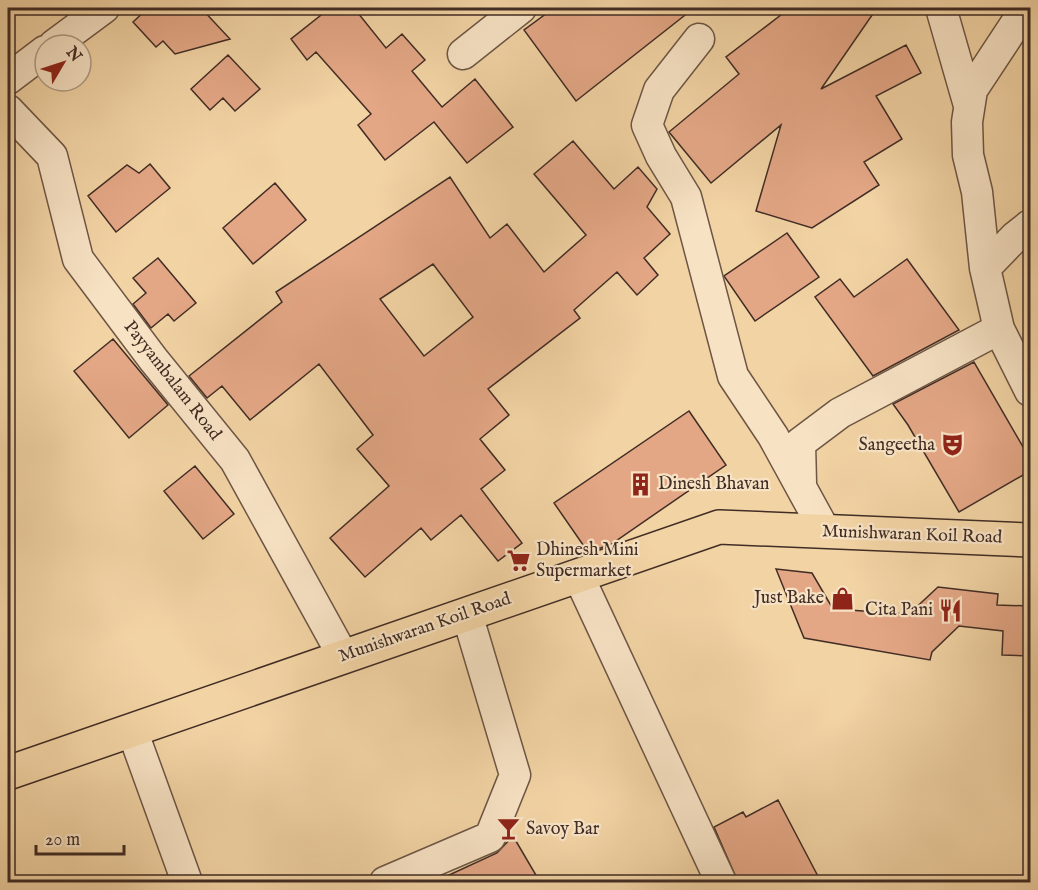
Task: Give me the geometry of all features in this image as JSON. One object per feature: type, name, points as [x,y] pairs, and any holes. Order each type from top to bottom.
[{"type":"main road","name":"Munishwaran Koil Road","points":[[8,773],[719,527],[1030,540]]},
{"type":"street","points":[[70,33],[104,8]]},
{"type":"street","points":[[463,54],[521,8]]},
{"type":"street","points":[[941,8],[968,102],[968,155],[977,192],[986,268],[999,329],[1030,391]]},
{"type":"street","points":[[968,102],[972,90],[1026,8]]},
{"type":"street","points":[[699,39],[659,90],[646,125],[661,156],[687,197],[733,376],[773,436],[825,531]]},
{"type":"street","points":[[8,79],[33,60]]},
{"type":"street","name":"Payyambalam Road","points":[[8,110],[52,156],[78,258],[153,359],[235,460],[343,656]]},
{"type":"street","points":[[986,268],[1015,237],[1030,225]]},
{"type":"street","points":[[801,486],[801,443],[808,437],[840,413],[999,329]]},
{"type":"street","points":[[578,575],[721,882]]},
{"type":"street","points":[[385,882],[490,837],[515,775],[467,614]]},
{"type":"street","points":[[132,730],[187,882]]},
{"type":"building","points":[[148,8],[201,8],[230,39],[175,54],[163,41],[156,47],[133,22]]},
{"type":"building","points":[[330,8],[354,8],[386,48],[402,34],[425,60],[412,71],[442,107],[475,79],[513,127],[467,163],[434,122],[385,160],[358,125],[371,114],[316,52],[307,60],[291,39]]},
{"type":"building","points":[[554,8],[694,8],[576,101],[524,30]]},
{"type":"building","points":[[790,8],[877,8],[821,89],[906,45],[921,73],[876,96],[902,139],[864,162],[879,185],[812,228],[756,211],[781,125],[711,183],[669,132],[739,74],[726,57]]},
{"type":"building","points":[[228,55],[260,89],[235,111],[223,98],[210,110],[191,89]]},
{"type":"building","points":[[573,141],[614,189],[638,167],[657,189],[647,207],[670,234],[644,258],[658,275],[637,295],[617,272],[574,310],[580,318],[488,389],[509,415],[480,439],[505,470],[481,489],[522,543],[498,561],[461,515],[431,540],[421,528],[365,577],[330,538],[389,486],[357,449],[373,435],[319,364],[250,420],[222,386],[207,398],[189,376],[282,302],[276,292],[450,177],[490,238],[507,224],[544,272],[586,235],[534,174]],"holes":[[[433,264],[473,317],[424,356],[380,299]]]},
{"type":"building","points":[[150,164],[170,188],[116,232],[88,196],[127,165],[139,173]]},
{"type":"building","points":[[275,183],[306,220],[253,264],[223,228]]},
{"type":"building","points":[[787,233],[819,277],[755,321],[724,276]]},
{"type":"building","points":[[158,258],[196,303],[174,321],[168,314],[151,328],[133,304],[146,293],[133,278]]},
{"type":"building","points":[[907,259],[959,330],[873,376],[815,297],[840,279],[854,297]]},
{"type":"building","points":[[113,339],[168,405],[129,438],[74,371]]},
{"type":"building","points":[[974,362],[1030,459],[1030,471],[959,512],[908,425],[893,404]]},
{"type":"building","name":"Dinesh Bhavan","points":[[689,411],[726,465],[610,545],[588,552],[554,503]]},
{"type":"building","points":[[195,466],[234,514],[203,539],[164,491]]},
{"type":"building","points":[[776,569],[812,573],[833,609],[909,614],[938,587],[998,594],[997,605],[1030,606],[1030,656],[1002,655],[1003,631],[959,626],[932,652],[930,660],[804,638]]},
{"type":"building","points":[[778,800],[821,882],[738,882],[714,827],[743,812],[746,817]]},
{"type":"building","points":[[513,836],[540,882],[434,882],[497,853]]},
{"type":"place","name":"Sangeetha","points":[[953,445]]},
{"type":"place","name":"Dinesh Bhavan","points":[[640,484]]},
{"type":"place","name":"Dhinesh Mini Supermarket","points":[[518,560]]},
{"type":"place","name":"Just Bake","points":[[842,598]]},
{"type":"place","name":"Cita Pani","points":[[951,610]]},
{"type":"place","name":"Savoy Bar","points":[[508,829]]}]
